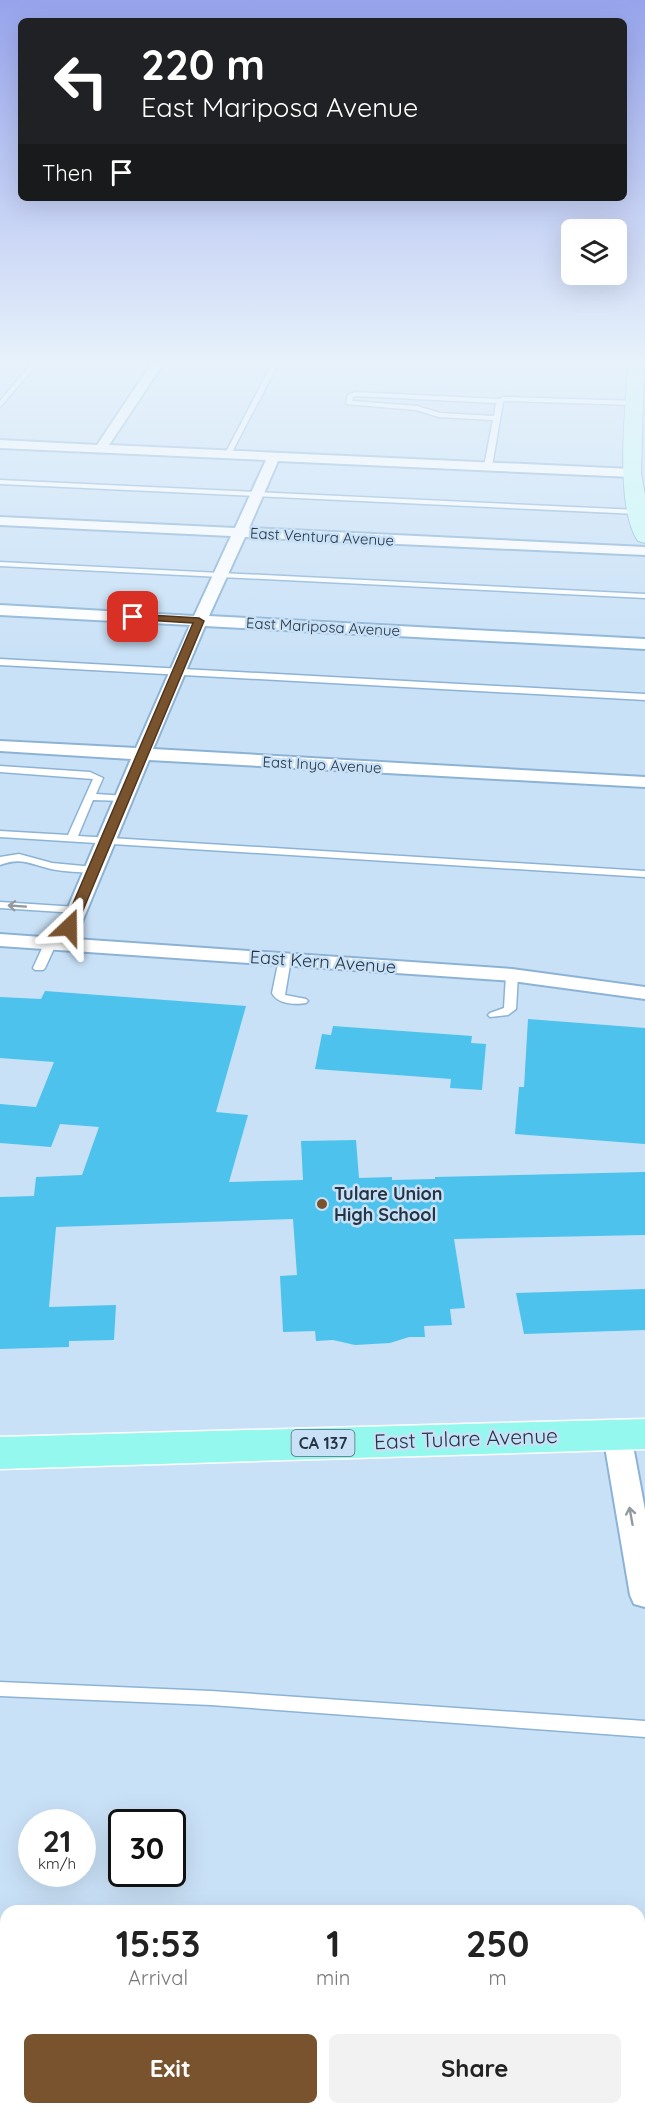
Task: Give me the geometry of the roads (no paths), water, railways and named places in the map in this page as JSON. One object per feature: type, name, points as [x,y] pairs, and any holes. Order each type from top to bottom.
[{"type":"main road","points":[[632,463],[638,512],[645,537]]},
{"type":"main road","name":"East Tulare Avenue","points":[[0,1453],[631,1434]]},
{"type":"street","points":[[56,944],[77,910],[177,671],[271,463]]},
{"type":"street","points":[[417,463],[632,473]]},
{"type":"street","name":"East Ventura Avenue","points":[[0,521],[645,551]]},
{"type":"street","name":"East Mariposa Avenue","points":[[0,610],[645,644]]},
{"type":"street","name":"East Inyo Avenue","points":[[0,746],[645,782]]},
{"type":"street","name":"East Kern Avenue","points":[[0,940],[512,975],[645,993]]},
{"type":"street","points":[[631,1434],[645,1595]]},
{"type":"lane","points":[[0,482],[638,512]]},
{"type":"lane","points":[[0,564],[645,596]]},
{"type":"lane","points":[[0,662],[645,697]]},
{"type":"lane","points":[[0,769],[90,775],[98,778],[72,838]]},
{"type":"lane","points":[[90,797],[124,798]]},
{"type":"lane","points":[[0,834],[645,874]]},
{"type":"lane","points":[[0,862],[3,859],[19,856],[52,866],[93,870]]},
{"type":"lane","points":[[0,905],[77,910]]},
{"type":"lane","points":[[39,968],[56,944]]},
{"type":"lane","points":[[285,959],[278,993],[280,998],[302,1001]]},
{"type":"lane","points":[[494,1015],[510,1009],[512,975]]},
{"type":"lane","points":[[0,1689],[211,1698],[645,1729]]},
{"type":"place","name":"Tulare Union High School","points":[[322,1204]]}]
